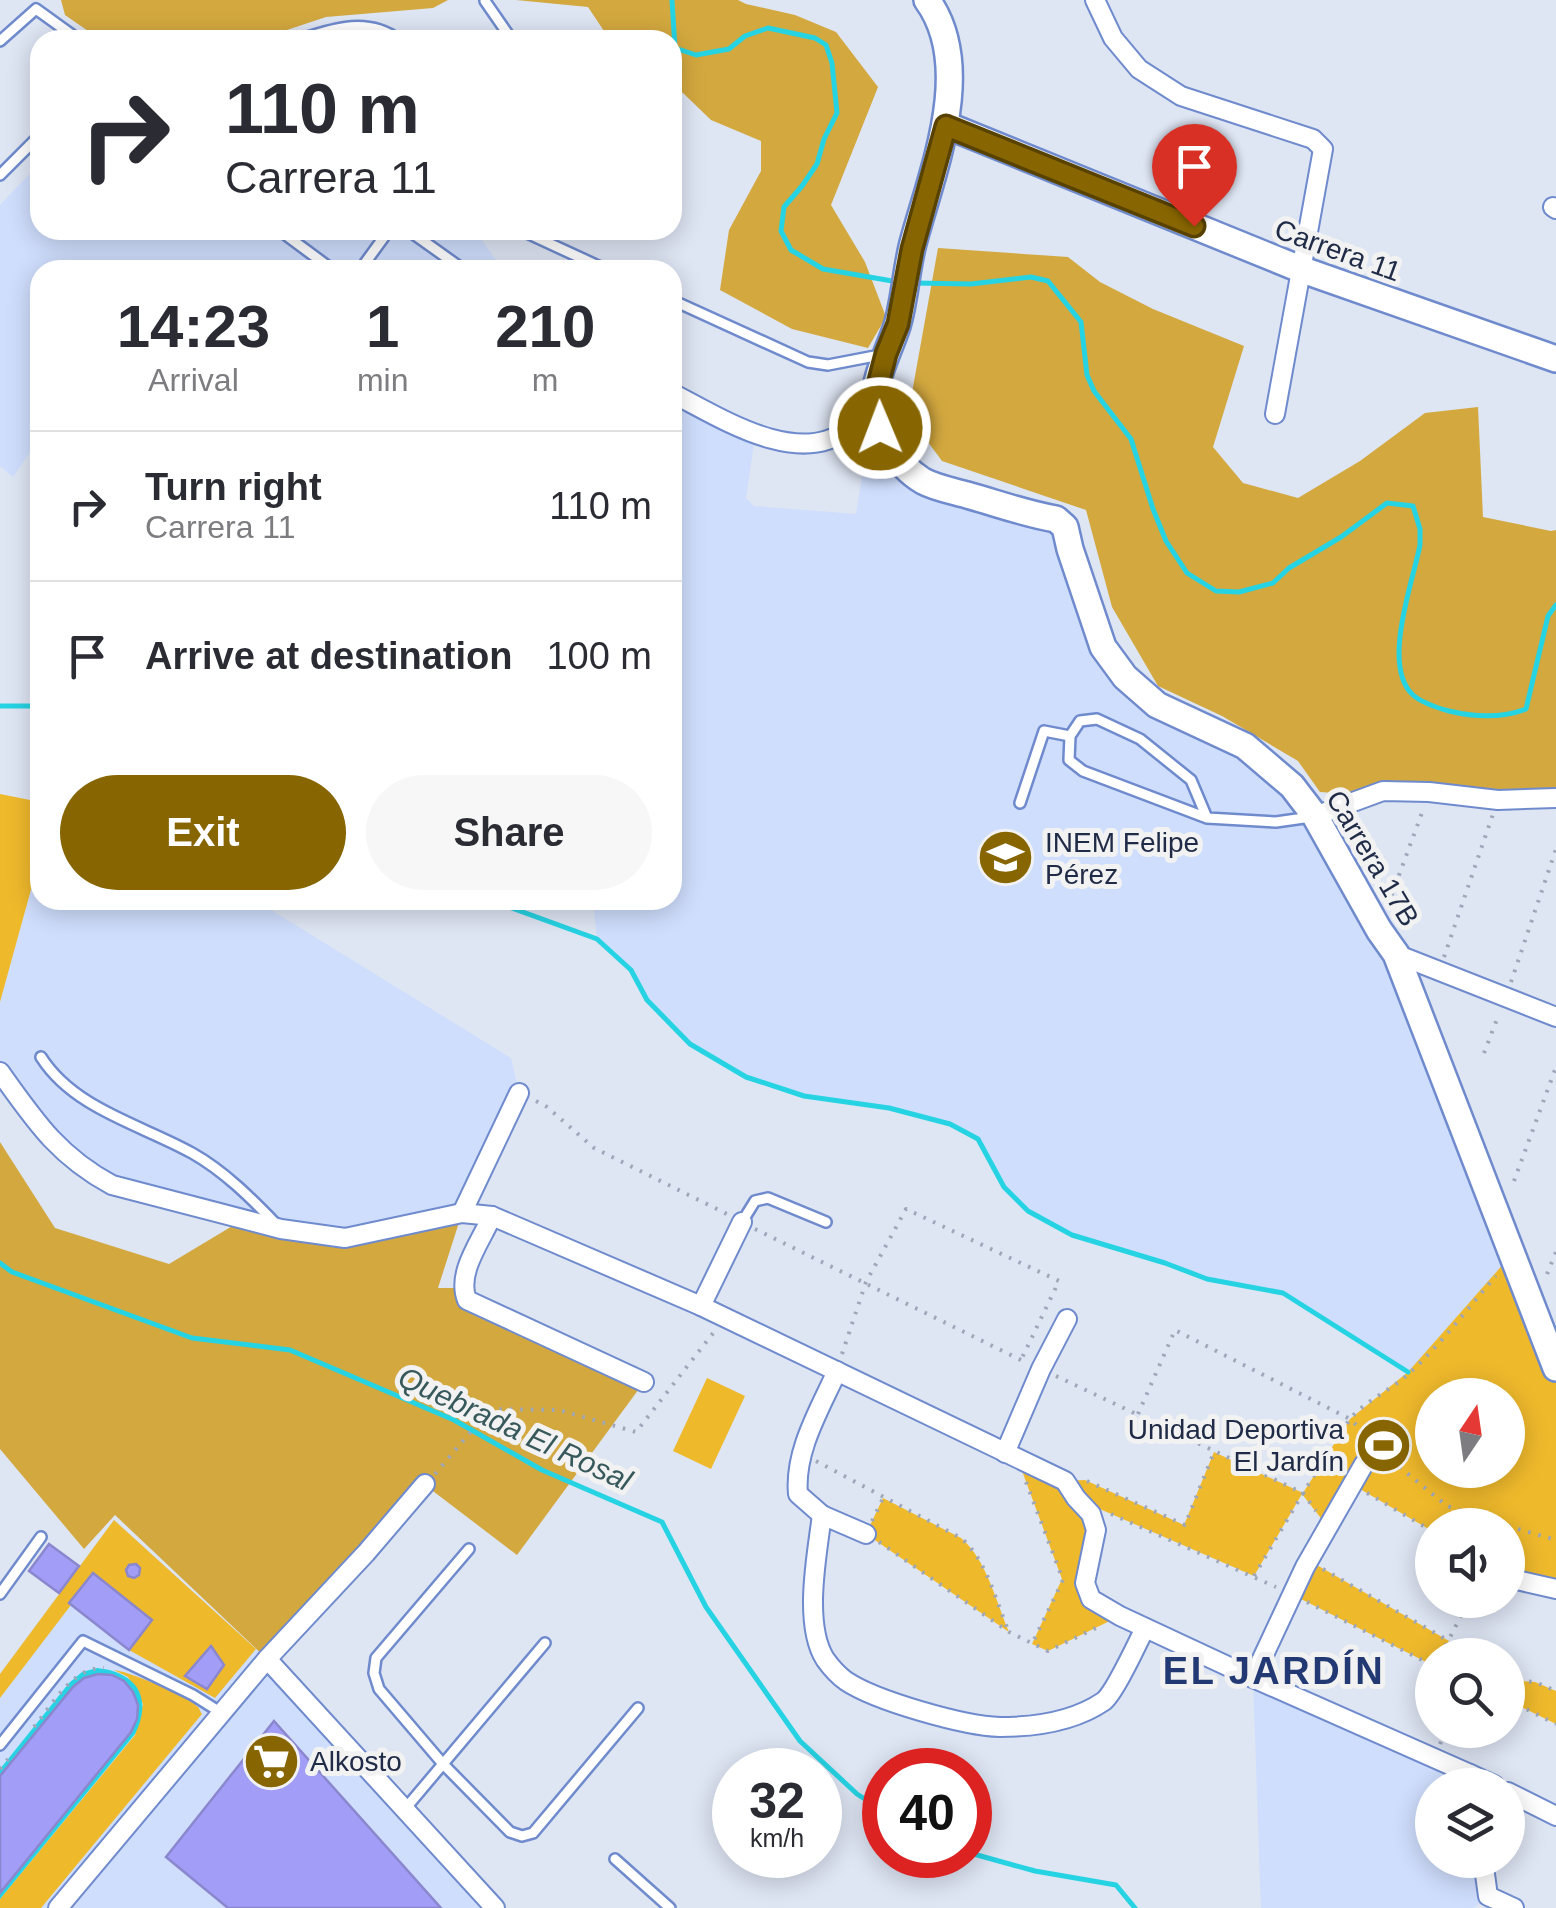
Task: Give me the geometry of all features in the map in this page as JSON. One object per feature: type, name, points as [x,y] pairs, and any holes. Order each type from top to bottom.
[{"type":"street","points":[[682,398],[756,436],[789,443],[820,441],[846,431],[874,400],[898,324],[912,249],[946,126],[946,42],[926,0]]},
{"type":"street","points":[[1095,0],[1113,38],[1139,69],[1181,96],[1313,140],[1323,150],[1275,414]]},
{"type":"street","name":"Carrera 11","points":[[946,126],[1300,269],[1556,359]]},
{"type":"street","name":"Carrera 17B","points":[[874,400],[886,443],[926,483],[1056,519],[1066,527],[1103,647],[1124,677],[1157,705],[1245,746],[1292,786],[1316,816],[1396,954],[1556,1368]]},
{"type":"street","points":[[1316,816],[1383,792],[1430,792],[1498,800],[1556,798]]},
{"type":"street","points":[[1396,954],[1556,1017]]},
{"type":"street","points":[[0,1072],[45,1135],[90,1174],[112,1185],[281,1230],[345,1238],[462,1213],[492,1216],[701,1306],[837,1370],[1064,1481],[1091,1514],[1096,1530],[1085,1583],[1091,1599],[1145,1628],[1447,1768]]},
{"type":"street","points":[[462,1213],[519,1092]]},
{"type":"street","points":[[492,1216],[464,1276],[462,1288],[467,1300],[644,1382]]},
{"type":"street","points":[[701,1306],[742,1222]]},
{"type":"street","points":[[1011,1456],[1041,1370],[1068,1319]]},
{"type":"street","points":[[837,1370],[802,1453],[796,1475],[798,1494],[822,1515],[866,1534]]},
{"type":"street","points":[[1253,1678],[1305,1567],[1364,1464]]},
{"type":"street","points":[[58,1908],[267,1659],[366,1554],[425,1484]]},
{"type":"street","points":[[822,1515],[813,1590],[814,1623],[823,1656],[844,1680],[884,1699],[998,1727],[1072,1718],[1107,1699],[1145,1628]]},
{"type":"street","points":[[1525,1581],[1556,1590]]},
{"type":"street","points":[[267,1659],[496,1908]]},
{"type":"street","points":[[1525,1800],[1556,1816]]},
{"type":"street","points":[[1486,1878],[1488,1896],[1514,1908]]},
{"type":"lane","points":[[485,1],[505,30]]},
{"type":"lane","points":[[0,42],[36,9],[66,30]]},
{"type":"lane","points":[[330,30],[360,25],[381,30]]},
{"type":"lane","points":[[0,174],[30,145]]},
{"type":"lane","points":[[292,240],[320,260]]},
{"type":"lane","points":[[421,240],[447,260]]},
{"type":"lane","points":[[542,240],[585,260]]},
{"type":"lane","points":[[682,305],[808,362],[828,364],[886,354]]},
{"type":"lane","points":[[1207,818],[1191,780],[1140,739],[1097,719],[1080,721],[1070,736],[1070,760],[1083,771],[1207,818],[1276,822],[1316,816]]},
{"type":"lane","points":[[1020,803],[1044,731],[1070,736]]},
{"type":"lane","points":[[41,1058],[50,1072],[90,1102],[193,1154],[244,1191],[281,1230]]},
{"type":"lane","points":[[742,1222],[755,1201],[768,1198],[826,1222]]},
{"type":"lane","points":[[0,1594],[41,1536]]},
{"type":"lane","points":[[469,1549],[376,1658],[374,1672],[379,1689],[443,1764],[510,1832],[522,1836],[533,1833],[638,1708]]},
{"type":"lane","points":[[0,1745],[83,1642],[194,1694],[221,1713]]},
{"type":"lane","points":[[404,1809],[546,1643]]},
{"type":"lane","points":[[615,1858],[670,1908]]},
{"type":"path","points":[[1379,930],[1430,792]]},
{"type":"path","points":[[1439,971],[1498,800]]},
{"type":"path","points":[[1484,1053],[1556,849]]},
{"type":"path","points":[[1514,1180],[1556,1068]]},
{"type":"path","points":[[519,1092],[546,1106],[594,1148],[722,1211]]},
{"type":"path","points":[[742,1222],[866,1282],[1022,1360],[1058,1281],[906,1209],[866,1282],[837,1370]]},
{"type":"path","points":[[1548,1274],[1556,1252]]},
{"type":"path","points":[[1111,1514],[1254,1576],[1350,1419],[1404,1378],[1442,1341],[1513,1253]]},
{"type":"path","points":[[425,1484],[490,1409],[558,1410],[636,1432],[726,1318]]},
{"type":"path","points":[[1138,1414],[1175,1330],[1350,1419],[1402,1470],[1453,1508]]},
{"type":"path","points":[[1041,1370],[1303,1493]]},
{"type":"path","points":[[1064,1481],[1086,1480],[1185,1525],[1214,1452]]},
{"type":"path","points":[[802,1453],[961,1538],[979,1560],[1009,1632]]},
{"type":"path","points":[[1011,1456],[1062,1580],[1032,1644]]},
{"type":"path","points":[[1359,1488],[1415,1520]]},
{"type":"path","points":[[883,1498],[866,1534],[1032,1644],[1048,1651],[1120,1616]]},
{"type":"path","points":[[1525,1531],[1556,1540]]},
{"type":"path","points":[[1315,1564],[1442,1638]]},
{"type":"path","points":[[1296,1596],[1415,1657]]},
{"type":"path","points":[[70,1683],[82,1672],[97,1668],[114,1670]]},
{"type":"path","points":[[1525,1681],[1556,1691]]},
{"type":"path","points":[[1525,1708],[1556,1724]]},
{"type":"shaded area","points":[[61,0],[448,0],[433,8],[326,17],[287,30],[87,30],[65,15]]},
{"type":"shaded area","points":[[516,0],[738,0],[795,15],[836,32],[878,87],[831,205],[865,262],[886,317],[868,348],[792,329],[720,290],[729,230],[761,171],[761,141],[711,120],[682,93],[682,30],[603,30],[588,7]]},
{"type":"shaded area","points":[[30,174],[30,240],[482,240],[496,260],[30,260],[30,453],[13,477],[0,466],[0,205]]},
{"type":"shaded area","points":[[938,248],[1068,257],[1100,282],[1153,309],[1244,346],[1213,447],[1243,483],[1298,498],[1360,461],[1425,413],[1478,407],[1483,517],[1556,530],[1556,808],[1320,792],[1298,761],[1222,716],[1158,686],[1112,607],[1086,510],[942,461],[908,415]]},
{"type":"shaded area","name":"INEM Felipe Pérez","points":[[682,398],[755,436],[746,498],[754,506],[856,514],[874,400],[915,475],[1056,519],[1125,677],[1292,786],[1379,930],[1513,1253],[1408,1372],[1283,1293],[1207,1279],[1072,1235],[1028,1211],[1004,1187],[978,1139],[950,1124],[889,1108],[804,1096],[746,1077],[690,1044],[647,1000],[631,970],[597,939],[594,910],[682,910]]},
{"type":"shaded area","points":[[0,794],[30,800],[30,893],[0,1002]]},
{"type":"shaded area","points":[[30,893],[30,910],[271,910],[511,1058],[519,1093],[462,1213],[345,1238],[90,1173],[0,1072],[0,1002]]},
{"type":"shaded area","points":[[0,1142],[55,1228],[169,1264],[234,1225],[335,1237],[462,1213],[438,1288],[462,1288],[644,1382],[517,1555],[425,1485],[267,1659],[115,1515],[84,1549],[0,1449]]},
{"type":"shaded area","points":[[1513,1253],[1556,1368],[1556,1589],[1525,1582],[1525,1508],[1415,1508],[1415,1521],[1360,1489],[1327,1526],[1302,1494],[1254,1576],[1079,1500],[1091,1514],[1085,1583],[1120,1616],[1048,1651],[1032,1644],[1062,1579],[1018,1460],[1064,1481],[1085,1480],[1184,1525],[1214,1452],[1303,1493],[1350,1419],[1408,1372]]},
{"type":"shaded area","points":[[707,1378],[745,1396],[711,1469],[673,1451]]},
{"type":"shaded area","points":[[883,1498],[961,1538],[970,1547],[984,1570],[1009,1632],[866,1534]]},
{"type":"shaded area","points":[[114,1520],[267,1659],[495,1908],[0,1908],[0,1674]]},
{"type":"shaded area","points":[[114,1520],[256,1649],[215,1698],[129,1650],[152,1620],[93,1574],[0,1698],[0,1674]]},
{"type":"shaded area","points":[[1315,1564],[1444,1638],[1415,1638],[1415,1656],[1295,1596]]},
{"type":"shaded area","points":[[114,1670],[171,1691],[192,1702],[202,1714],[41,1908],[0,1908],[0,1899],[135,1735],[143,1704],[128,1677]]},
{"type":"shaded area","points":[[1253,1678],[1456,1768],[1415,1768],[1415,1878],[1486,1878],[1488,1896],[1474,1908],[1261,1908]]},
{"type":"shaded area","points":[[1525,1681],[1556,1691],[1556,1724],[1525,1709]]},
{"type":"water","points":[[97,1668],[122,1675],[138,1689],[142,1709],[135,1734],[0,1899],[0,1893],[131,1732],[136,1716],[132,1690],[113,1676],[87,1678],[73,1687],[0,1776],[0,1769],[69,1683],[82,1672]]},
{"type":"building","points":[[49,1544],[79,1566],[59,1593],[29,1571]]},
{"type":"building","points":[[136,1564],[139,1575],[128,1576],[129,1565]]},
{"type":"building","points":[[93,1573],[152,1620],[129,1650],[69,1603]]},
{"type":"building","points":[[211,1646],[224,1665],[207,1689],[185,1676]]},
{"type":"building","points":[[98,1674],[124,1681],[138,1705],[137,1719],[131,1732],[0,1893],[0,1776],[73,1687]]},
{"type":"building","points":[[274,1721],[441,1908],[228,1908],[166,1857]]},
{"type":"waterway","points":[[672,0],[674,30]]},
{"type":"waterway","points":[[682,50],[696,55],[729,49],[745,36],[768,28],[815,38],[826,45],[832,63],[837,113],[817,164],[784,207],[781,231],[791,250],[823,269],[898,282]]},
{"type":"waterway","points":[[914,283],[971,284],[1031,277],[1048,281],[1081,322],[1087,375],[1094,391],[1131,439],[1166,541],[1187,573],[1216,591],[1239,592],[1273,583],[1289,568],[1387,503],[1413,506],[1420,545],[1402,623],[1400,665],[1404,682],[1425,703],[1478,715],[1526,709],[1548,616],[1556,605]]},
{"type":"waterway","points":[[0,706],[30,706]]},
{"type":"waterway","points":[[517,910],[597,939],[631,970],[647,1000],[690,1044],[746,1077],[804,1096],[889,1108],[950,1124],[978,1139],[1004,1187],[1028,1211],[1072,1235],[1207,1279],[1283,1293],[1408,1372]]},
{"type":"waterway","name":"Quebrada El Rosal","points":[[0,1263],[12,1272],[192,1338],[290,1350],[454,1420],[542,1470],[662,1522],[706,1607],[800,1741],[862,1797]]},
{"type":"waterway","name":"Quebrada El Rosal","points":[[992,1859],[1116,1885],[1135,1908]]},
{"type":"place","name":"INEM Felipe Pérez","points":[[1006,858]]},
{"type":"place","name":"Unidad Deportiva El Jardín","points":[[1383,1445]]},
{"type":"place","name":"Alkosto","points":[[271,1761]]},
{"type":"district","name":"EL JARDÍN","points":[[1274,1671]]},
{"type":"route","points":[[880,428],[874,400],[898,324],[912,249],[946,126],[1194,226]]}]
